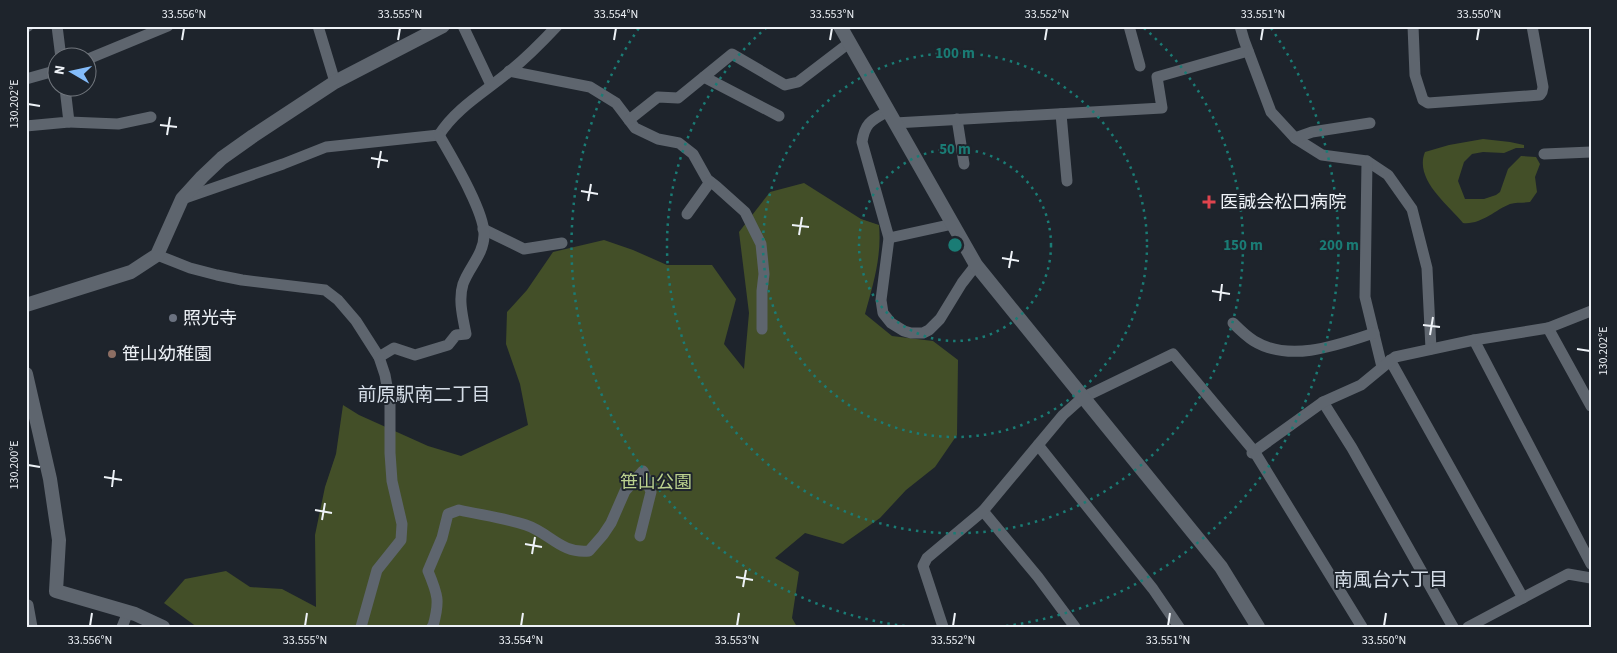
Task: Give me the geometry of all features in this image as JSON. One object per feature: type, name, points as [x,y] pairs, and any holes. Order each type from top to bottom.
[{"type":"street","points":[[57,26],[60,48]]},
{"type":"street","points":[[98,55],[168,26]]},
{"type":"street","points":[[318,26],[335,82]]},
{"type":"street","points":[[26,305],[131,272],[157,255],[182,199],[222,158],[335,82],[443,26]]},
{"type":"street","points":[[463,26],[491,85]]},
{"type":"street","points":[[182,199],[326,147],[438,135],[447,122],[509,72],[557,26]]},
{"type":"street","points":[[840,26],[976,266],[1221,568],[1258,627]]},
{"type":"street","points":[[1129,26],[1140,66]]},
{"type":"street","points":[[1240,26],[1271,112],[1295,138],[1322,155],[1367,161],[1388,174],[1412,209],[1426,268],[1431,349]]},
{"type":"street","points":[[1413,26],[1415,75],[1423,100],[1428,103],[1540,95],[1543,87],[1532,26]]},
{"type":"street","points":[[630,120],[658,97],[678,98],[732,54],[785,84],[798,82],[850,43]]},
{"type":"street","points":[[976,266],[962,283],[940,319],[930,330],[917,333],[904,331],[890,323],[883,313],[881,293],[889,238],[862,142],[868,123],[892,117],[957,120],[1162,108],[1157,77],[1248,51]]},
{"type":"street","points":[[26,78],[48,72]]},
{"type":"street","points":[[509,72],[590,87],[616,103],[635,128],[658,139],[679,144],[693,154],[707,180],[745,212],[761,244],[764,274],[762,329]]},
{"type":"street","points":[[704,77],[779,116]]},
{"type":"street","points":[[66,98],[69,122]]},
{"type":"street","points":[[1062,114],[1067,181]]},
{"type":"street","points":[[26,126],[69,122],[118,124],[151,118]]},
{"type":"street","points":[[957,120],[964,164]]},
{"type":"street","points":[[1295,138],[1312,132],[1370,123]]},
{"type":"street","points":[[379,357],[394,348],[415,355],[448,344],[456,335],[466,334],[461,304],[463,284],[479,256],[484,235],[479,213],[455,161],[438,135]]},
{"type":"street","points":[[1544,154],[1591,152]]},
{"type":"street","points":[[1367,161],[1365,297],[1374,333],[1386,363],[1523,598]]},
{"type":"street","points":[[687,214],[710,182]]},
{"type":"street","points":[[889,238],[953,224]]},
{"type":"street","points":[[483,230],[524,250],[562,243]]},
{"type":"street","points":[[157,255],[190,268],[217,275],[242,280],[325,290],[338,300],[356,321],[379,357],[385,375],[390,403],[392,480],[402,524],[401,540],[377,570],[362,626]]},
{"type":"street","points":[[1253,452],[1323,402],[1361,385],[1395,356],[1474,340],[1548,328],[1591,311]]},
{"type":"street","points":[[1233,324],[1255,342],[1269,347],[1303,351],[1340,345],[1374,333]]},
{"type":"street","points":[[1548,328],[1591,406]]},
{"type":"street","points":[[1474,340],[1591,564]]},
{"type":"street","points":[[943,627],[923,566],[927,558],[983,511],[1063,415],[1082,398],[1173,354],[1253,452],[1362,627]]},
{"type":"street","points":[[26,374],[50,479],[59,540],[56,591],[128,612],[163,627]]},
{"type":"street","points":[[1323,402],[1352,448],[1453,627]]},
{"type":"street","points":[[1038,445],[1153,589],[1179,627]]},
{"type":"street","points":[[432,627],[434,626],[438,607],[435,587],[428,571],[442,538],[448,514],[452,512],[459,510],[528,526],[568,550],[589,551],[611,523],[625,492],[643,470],[651,492],[640,536]]},
{"type":"street","points":[[983,511],[1038,577],[1075,627]]},
{"type":"street","points":[[1468,627],[1568,574],[1591,578]]},
{"type":"street","points":[[28,605],[32,627]]},
{"type":"street","points":[[122,627],[128,612]]},
{"type":"green space","points":[[1483,139],[1524,145],[1524,148],[1516,148],[1504,153],[1483,152],[1472,154],[1464,162],[1458,181],[1465,199],[1484,199],[1500,192],[1508,169],[1521,156],[1536,157],[1540,164],[1535,177],[1537,192],[1530,202],[1510,204],[1476,222],[1463,223],[1441,199],[1428,181],[1424,172],[1425,152],[1449,145]]},
{"type":"green space","name":"笹山公園","points":[[804,183],[861,219],[879,225],[878,259],[865,314],[892,336],[933,341],[958,360],[957,435],[935,467],[906,490],[880,518],[843,544],[805,533],[775,558],[799,572],[792,618],[797,627],[197,627],[164,603],[185,579],[226,571],[250,587],[282,589],[316,607],[315,535],[325,487],[336,454],[343,405],[359,415],[428,446],[461,456],[528,425],[520,384],[506,344],[507,312],[527,290],[553,252],[604,240],[667,265],[712,265],[736,299],[724,344],[744,369],[749,313],[739,232],[770,192]]},
{"type":"place","name":"医誠会松口病院","points":[[1209,202]]},
{"type":"place","name":"照光寺","points":[[173,318]]},
{"type":"place","name":"笹山幼稚園","points":[[112,354]]},
{"type":"district","name":"前原駅南二丁目","points":[[424,394]]},
{"type":"district","name":"南風台六丁目","points":[[1391,579]]}]
